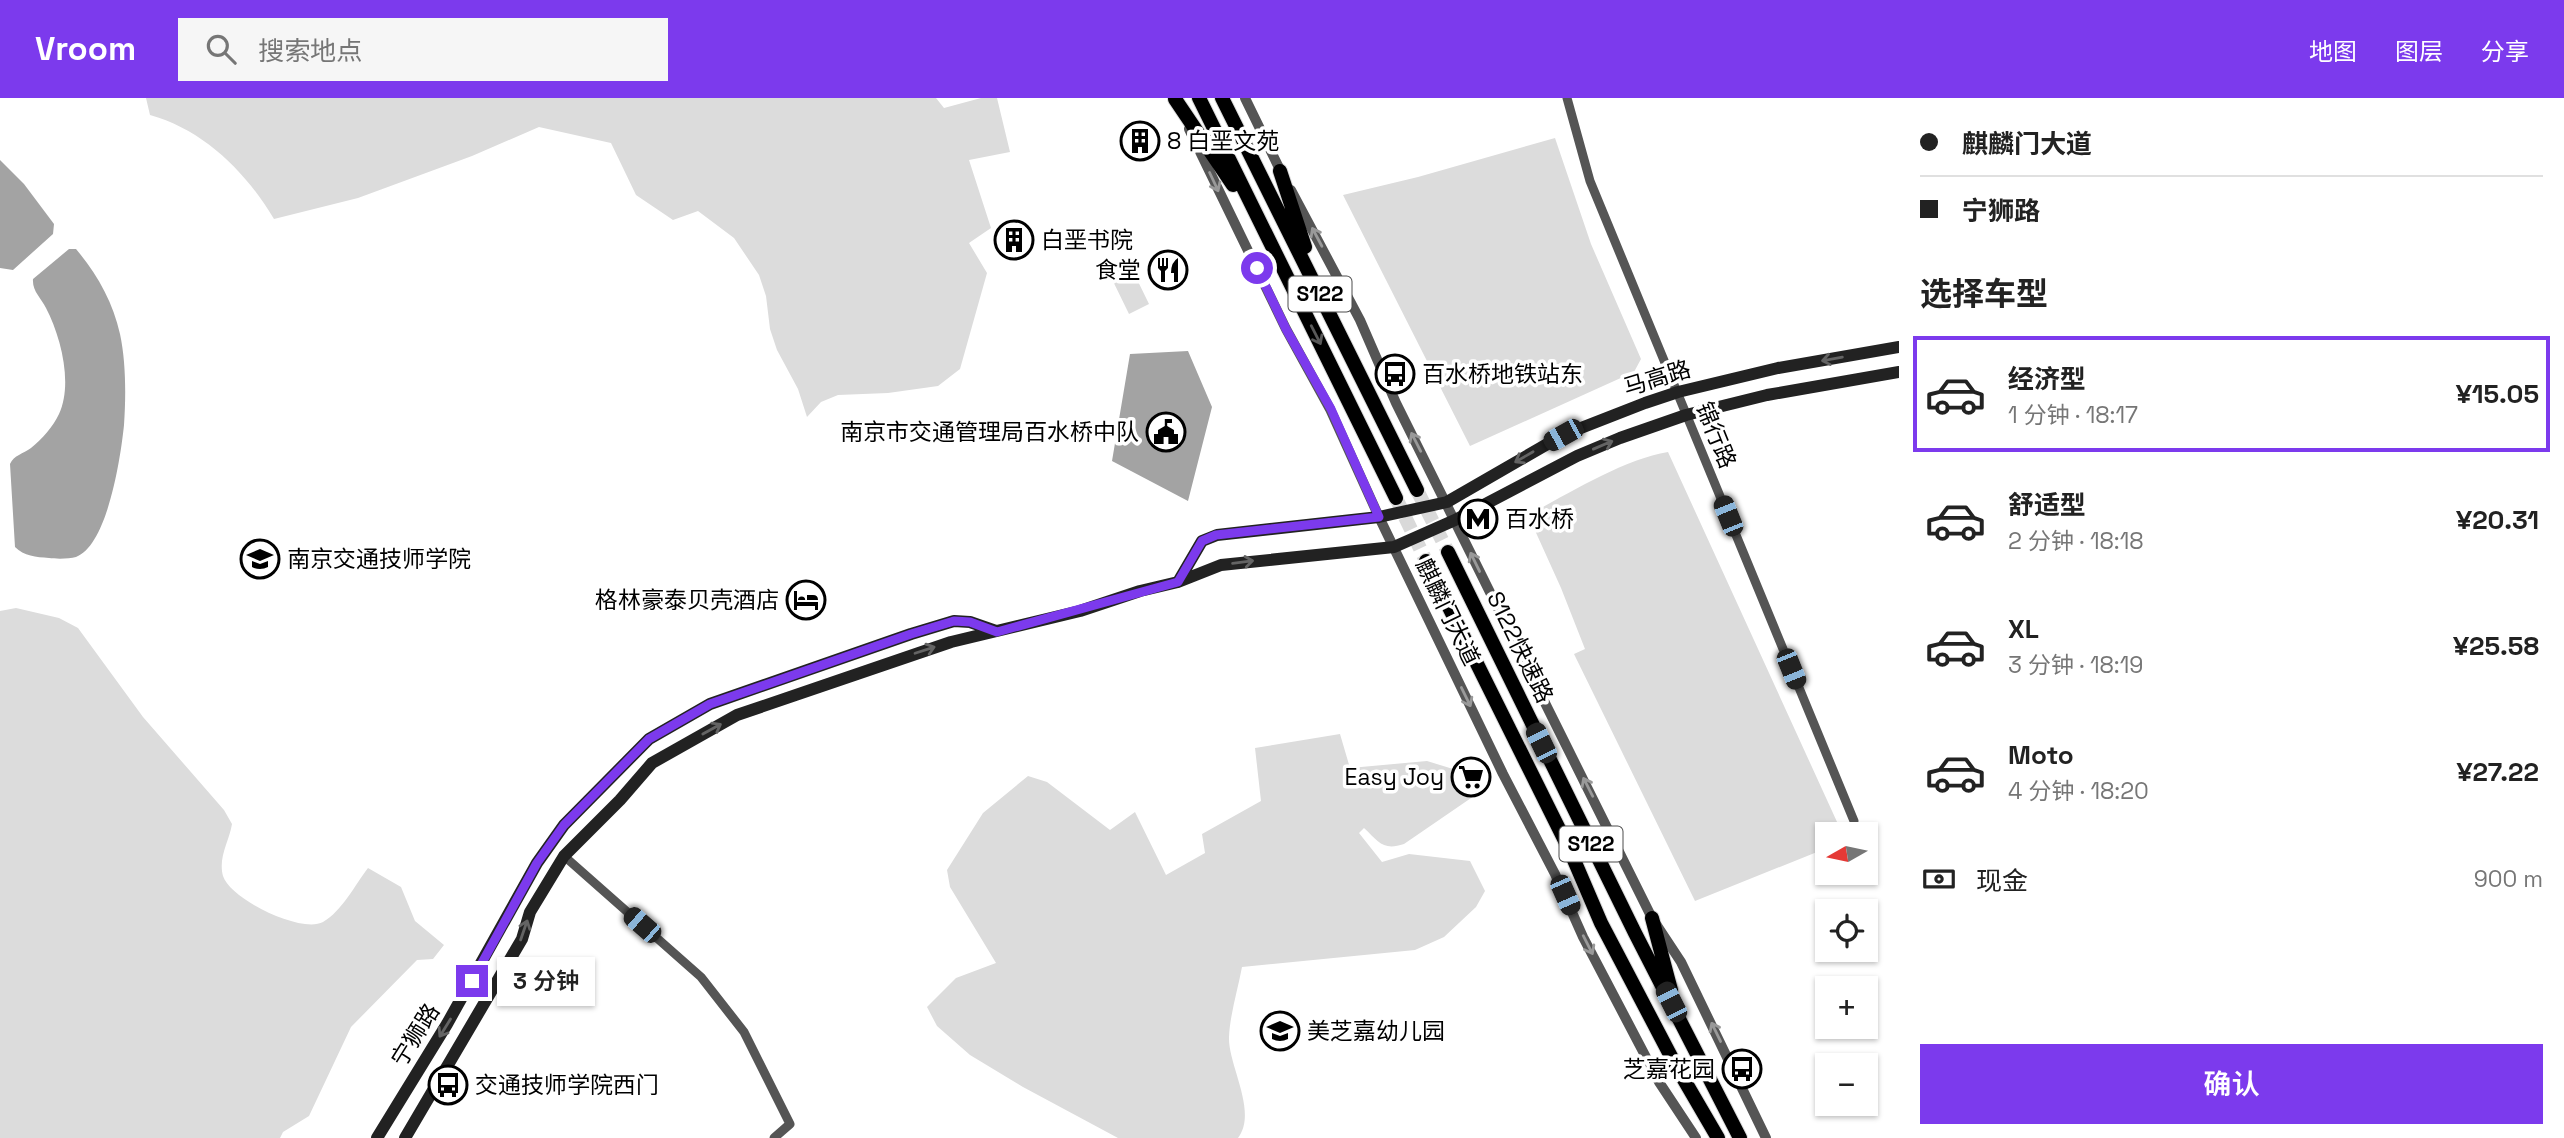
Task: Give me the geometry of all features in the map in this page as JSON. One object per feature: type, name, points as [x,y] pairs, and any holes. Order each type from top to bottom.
[{"type":"highway","name":"S122","points":[[1199,98],[1395,498]]},
{"type":"highway","name":"S122","points":[[1222,98],[1417,489]]},
{"type":"highway","points":[[1175,99],[1258,221]]},
{"type":"highway","points":[[1280,171],[1320,295]]},
{"type":"highway","name":"S122快速路","points":[[1448,552],[1629,920],[1739,1136]]},
{"type":"highway","name":"S122快速路","points":[[1426,561],[1571,853],[1601,923],[1676,1066],[1718,1138]]},
{"type":"highway","points":[[1652,918],[1679,1018]]},
{"type":"main road","name":"马高路","points":[[1178,582],[1202,541],[1216,535],[1379,517],[1447,502],[1563,435],[1610,415],[1678,392],[1778,368],[1899,347]]},
{"type":"main road","name":"马高路","points":[[997,632],[1178,582],[1221,565],[1394,547],[1455,520],[1577,456],[1619,438],[1686,415],[1767,395],[1899,372]]},
{"type":"main road","name":"宁狮路","points":[[377,1138],[447,1024],[537,863],[564,825],[649,739],[710,704],[911,634],[954,621],[970,622],[997,632]]},
{"type":"main road","name":"宁狮路","points":[[405,1138],[522,939],[530,912],[564,856],[620,800],[652,763],[737,715],[951,642],[997,632]]},
{"type":"street","points":[[1245,98],[1280,171],[1317,235],[1360,320],[1396,403],[1447,502]]},
{"type":"street","name":"锦行路","points":[[1567,98],[1590,181],[1854,821]]},
{"type":"street","name":"麒麟门大道","points":[[1175,99],[1286,329],[1331,409],[1379,517],[1623,1015],[1659,1082],[1696,1138]]},
{"type":"street","name":"麒麟门大道","points":[[1447,502],[1652,918],[1681,962],[1766,1138]]},
{"type":"street","points":[[564,856],[701,977],[744,1032],[790,1124],[774,1138]]},
{"type":"shaded area","points":[[146,98],[936,98],[944,108],[981,98],[997,98],[1010,152],[969,160],[991,228],[969,243],[987,273],[960,369],[938,386],[888,393],[838,395],[821,402],[807,417],[798,389],[777,350],[759,275],[734,238],[698,211],[673,220],[636,195],[611,143],[539,127],[472,156],[358,198],[274,219],[237,169],[206,142],[170,122],[150,115]]},
{"type":"shaded area","points":[[1555,138],[1591,244],[1641,359],[1634,372],[1470,446],[1343,195]]},
{"type":"shaded area","points":[[0,160],[24,184],[54,224],[53,234],[13,270],[0,268]]},
{"type":"shaded area","points":[[69,249],[76,249],[91,268],[113,311],[123,356],[125,414],[116,477],[97,536],[87,549],[76,557],[55,559],[31,556],[15,547],[10,464],[47,432],[57,419],[63,402],[65,375],[60,346],[46,308],[35,291],[33,279]]},
{"type":"shaded area","points":[[1129,263],[1149,304],[1129,314],[1109,273]]},
{"type":"shaded area","points":[[1188,351],[1212,407],[1188,501],[1112,461],[1130,354]]},
{"type":"shaded area","points":[[1668,452],[1837,822],[1815,822],[1815,853],[1695,901],[1574,654],[1585,649],[1528,515],[1615,469]]},
{"type":"shaded area","points":[[16,608],[59,618],[78,628],[143,717],[224,810],[232,824],[223,856],[223,876],[238,895],[284,919],[299,923],[323,922],[348,897],[368,868],[401,887],[415,921],[444,945],[433,959],[417,960],[351,1027],[309,1116],[283,1132],[280,1138],[0,1138],[0,611]]},
{"type":"shaded area","points":[[1340,734],[1350,768],[1427,761],[1453,769],[1474,796],[1404,844],[1386,846],[1364,828],[1359,833],[1382,862],[1409,854],[1470,861],[1485,891],[1476,907],[1444,937],[1415,950],[1242,967],[1229,1037],[1244,1102],[1243,1127],[1238,1138],[1118,1138],[970,1055],[937,1026],[927,1007],[956,978],[996,963],[950,887],[947,870],[983,813],[1028,776],[1047,782],[1110,830],[1135,812],[1166,875],[1205,853],[1202,834],[1261,801],[1255,748]]},
{"type":"tunnel","points":[[1417,490],[1448,552]]},
{"type":"tunnel","points":[[1396,498],[1426,561]]},
{"type":"place","name":"8 白垩文苑","points":[[1140,141]]},
{"type":"place","name":"白垩书院","points":[[1014,240]]},
{"type":"place","name":"食堂","points":[[1168,270]]},
{"type":"place","name":"百水桥地铁站东","points":[[1395,374]]},
{"type":"place","name":"南京市交通管理局百水桥中队","points":[[1166,432]]},
{"type":"place","name":"百水桥","points":[[1478,519]]},
{"type":"place","name":"南京交通技师学院","points":[[260,559]]},
{"type":"place","name":"格林豪泰贝壳酒店","points":[[806,600]]},
{"type":"place","name":"Easy Joy","points":[[1471,777]]},
{"type":"place","name":"美芝嘉幼儿园","points":[[1280,1031]]},
{"type":"place","name":"芝嘉花园","points":[[1742,1069]]},
{"type":"place","name":"交通技师学院西门","points":[[448,1085]]},
{"type":"route","points":[[472,981],[537,863],[564,825],[649,739],[710,704],[954,621],[970,622],[997,632],[1178,582],[1202,541],[1216,535],[1379,517],[1331,409],[1286,329],[1257,268]]}]
